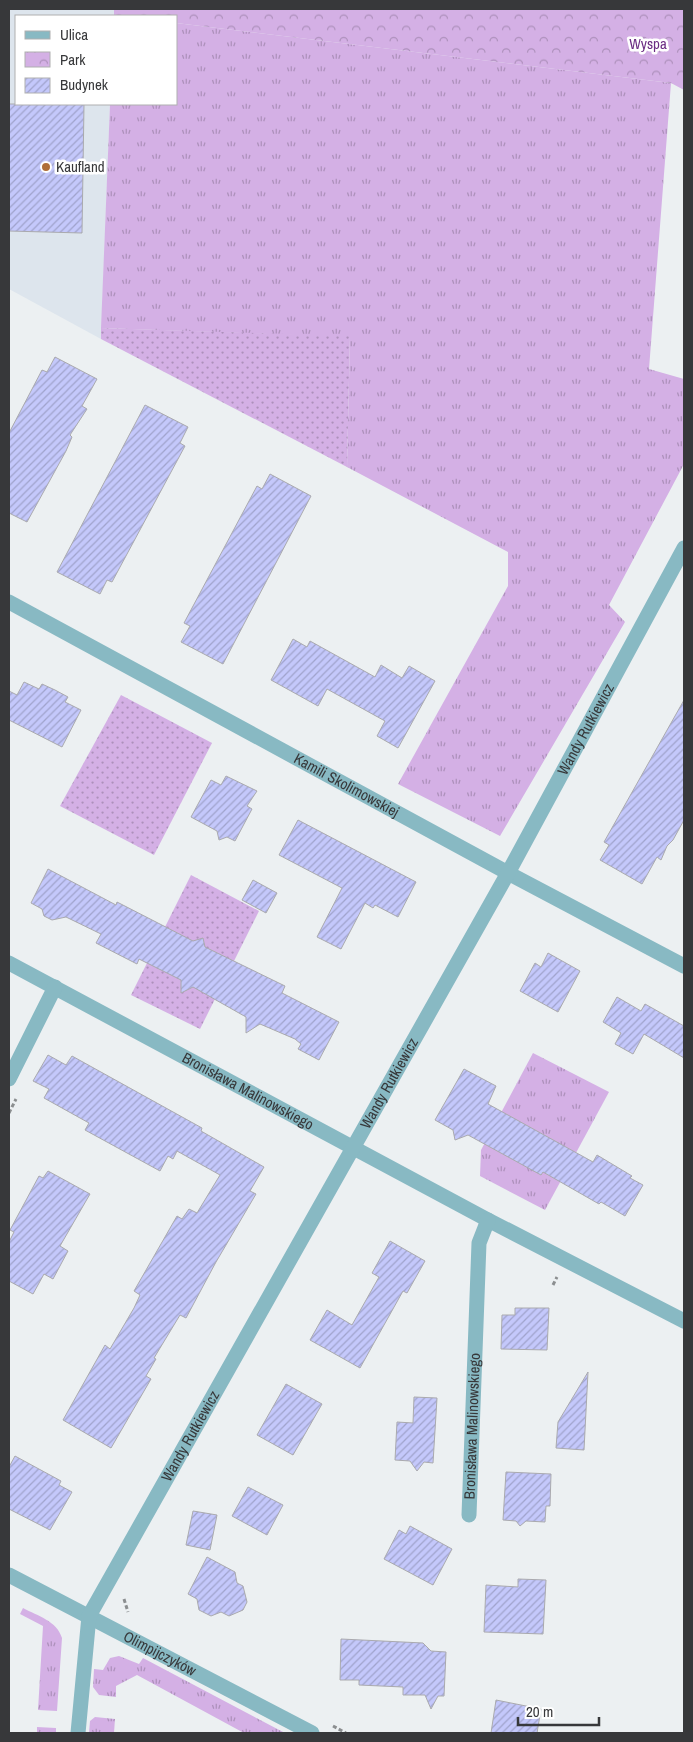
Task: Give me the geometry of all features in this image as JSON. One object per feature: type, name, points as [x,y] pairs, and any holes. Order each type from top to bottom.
[{"type":"street","name":"Wandy Rutkiewicz","points":[[89,1616],[508,874],[684,548]]},
{"type":"street","name":"Kamili Skolimowskiej","points":[[9,602],[508,874],[684,966]]},
{"type":"street","name":"Bronisława Malinowskiego","points":[[9,963],[488,1220],[684,1321]]},
{"type":"street","points":[[9,1079],[54,987]]},
{"type":"street","name":"Bronisława Malinowskiego","points":[[469,1515],[478,1243],[488,1220]]},
{"type":"street","name":"Olimpijczyków","points":[[9,1574],[312,1733]]},
{"type":"street","points":[[78,1733],[89,1616]]},
{"type":"shaded area","points":[[9,9],[114,9],[114,15],[15,15],[15,105],[110,105],[101,339],[9,289]]},
{"type":"green space","name":"Wyspa","points":[[114,9],[684,9],[684,90],[671,83],[178,23],[178,15],[114,15]]},
{"type":"green space","points":[[178,23],[671,83],[649,369],[684,379],[684,464],[609,605],[625,622],[500,836],[398,784],[508,586],[508,552],[347,467],[350,337],[101,328],[110,105],[178,105]]},
{"type":"green space","points":[[101,328],[350,336],[347,467],[101,339]]},
{"type":"green space","points":[[121,695],[212,743],[154,855],[60,806]]},
{"type":"green space","points":[[191,875],[259,911],[200,1029],[131,995]]},
{"type":"green space","points":[[533,1053],[609,1092],[545,1210],[480,1176],[481,1150]]},
{"type":"green space","points":[[23,1608],[51,1623],[60,1632],[62,1638],[57,1711],[38,1710],[43,1626],[20,1614]]},
{"type":"green space","points":[[119,1656],[139,1664],[143,1658],[285,1733],[244,1733],[137,1675],[116,1686],[116,1697],[99,1695],[93,1687],[94,1669],[103,1670],[110,1658]]},
{"type":"green space","points":[[95,1717],[115,1719],[114,1733],[89,1733],[90,1721]]},
{"type":"green space","points":[[37,1727],[56,1728],[56,1733],[37,1733]]},
{"type":"building","name":"Kaufland","points":[[9,104],[84,105],[82,233],[9,231]]},
{"type":"building","points":[[55,357],[97,379],[82,406],[87,409],[70,435],[72,437],[66,451],[27,522],[9,513],[9,433],[42,370],[47,372]]},
{"type":"building","points":[[145,405],[188,427],[180,443],[185,446],[112,582],[107,580],[100,594],[57,572]]},
{"type":"building","points":[[270,474],[311,496],[223,664],[181,642],[190,626],[184,623],[257,486],[262,489]]},
{"type":"building","points":[[293,639],[307,647],[310,641],[375,677],[381,665],[402,678],[409,666],[435,681],[398,748],[377,736],[385,721],[327,689],[318,706],[271,680]]},
{"type":"building","points":[[24,682],[39,689],[42,684],[55,690],[68,697],[65,702],[81,710],[62,747],[9,720],[9,691],[17,695]]},
{"type":"building","points":[[684,700],[684,820],[673,840],[667,846],[661,860],[657,857],[642,884],[600,860],[609,845],[604,842]]},
{"type":"building","points":[[226,776],[257,791],[247,806],[252,809],[235,841],[227,837],[219,840],[217,831],[191,817],[211,780],[221,785]]},
{"type":"building","points":[[298,820],[416,882],[398,917],[375,905],[373,908],[365,903],[341,949],[317,937],[342,888],[279,855]]},
{"type":"building","points":[[48,869],[116,905],[117,902],[193,941],[203,938],[205,947],[285,986],[282,993],[339,1022],[319,1060],[298,1049],[301,1044],[295,1039],[260,1024],[246,1033],[246,1017],[193,987],[181,993],[181,980],[139,959],[137,964],[96,943],[101,934],[66,917],[52,920],[44,916],[42,909],[31,903]]},
{"type":"building","points":[[253,880],[277,893],[266,913],[242,900]]},
{"type":"building","points":[[548,953],[580,971],[558,1012],[520,991],[535,963],[541,967]]},
{"type":"building","points":[[617,997],[641,1011],[645,1004],[684,1026],[684,1058],[644,1034],[633,1054],[615,1044],[621,1033],[603,1022]]},
{"type":"building","points":[[48,1055],[66,1065],[72,1056],[202,1128],[201,1131],[264,1167],[250,1191],[256,1194],[186,1318],[180,1315],[154,1358],[156,1359],[146,1376],[151,1379],[111,1448],[63,1420],[105,1345],[110,1349],[134,1308],[140,1295],[134,1291],[177,1216],[182,1219],[189,1209],[197,1213],[220,1175],[177,1151],[173,1159],[168,1156],[160,1171],[85,1130],[89,1123],[44,1098],[49,1089],[33,1081]]},
{"type":"building","points":[[464,1069],[496,1086],[488,1104],[593,1162],[597,1155],[632,1176],[630,1178],[643,1185],[625,1216],[601,1202],[599,1204],[543,1172],[541,1175],[468,1135],[455,1140],[453,1130],[435,1120]]},
{"type":"building","points":[[48,1171],[90,1194],[60,1246],[68,1251],[53,1279],[44,1274],[33,1294],[9,1281],[9,1242],[14,1232],[10,1230],[39,1176],[43,1178]]},
{"type":"building","points":[[390,1241],[425,1261],[407,1293],[403,1291],[360,1368],[310,1340],[327,1310],[352,1325],[379,1277],[372,1273]]},
{"type":"building","points":[[515,1308],[549,1308],[547,1350],[501,1349],[502,1315],[515,1315]]},
{"type":"building","points":[[588,1372],[584,1450],[556,1448],[558,1422]]},
{"type":"building","points":[[286,1384],[322,1404],[293,1455],[257,1435]]},
{"type":"building","points":[[414,1397],[437,1398],[433,1463],[424,1462],[417,1471],[410,1461],[395,1460],[397,1422],[413,1423]]},
{"type":"building","points":[[15,1456],[61,1481],[59,1485],[72,1492],[50,1530],[9,1509],[9,1467]]},
{"type":"building","points":[[506,1472],[551,1474],[550,1506],[546,1506],[545,1522],[526,1521],[520,1526],[516,1521],[503,1520]]},
{"type":"building","points":[[248,1487],[283,1505],[267,1535],[232,1516]]},
{"type":"building","points":[[193,1511],[217,1515],[210,1550],[186,1545]]},
{"type":"building","points":[[410,1526],[452,1549],[433,1585],[384,1559],[399,1530],[406,1534]]},
{"type":"building","points":[[207,1557],[235,1572],[237,1583],[243,1586],[247,1602],[243,1610],[229,1616],[221,1612],[211,1616],[199,1610],[197,1599],[188,1594]]},
{"type":"building","points":[[518,1579],[546,1580],[543,1634],[484,1632],[486,1585],[518,1587]]},
{"type":"building","points":[[341,1639],[423,1643],[431,1651],[446,1652],[444,1696],[438,1696],[431,1709],[425,1695],[403,1695],[403,1687],[359,1685],[359,1680],[340,1680]]},
{"type":"building","points":[[496,1700],[541,1709],[537,1733],[491,1733]]},
{"type":"place","name":"Kaufland","points":[[46,167]]}]
